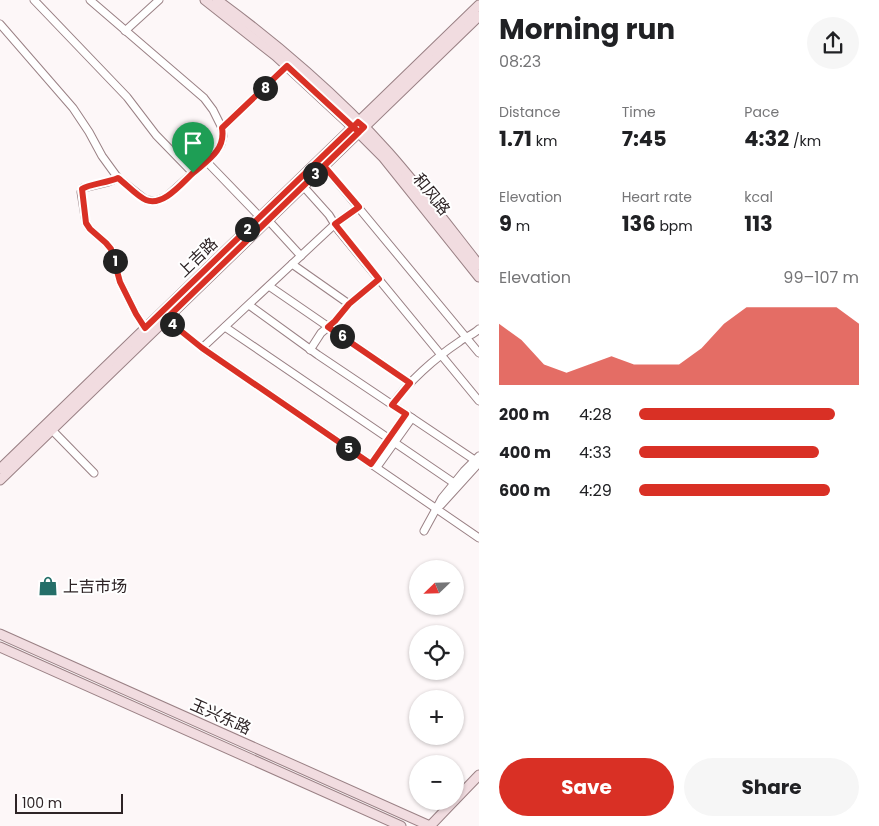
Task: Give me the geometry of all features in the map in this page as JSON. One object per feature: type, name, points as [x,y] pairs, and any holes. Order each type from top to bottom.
[{"type":"main road","points":[[205,0],[287,66],[359,128]]},
{"type":"main road","points":[[218,0],[281,51],[359,128]]},
{"type":"main road","name":"上吉路","points":[[0,480],[166,319],[264,219],[324,166],[479,4]]},
{"type":"main road","name":"上吉路","points":[[0,469],[145,328],[264,219],[479,16]]},
{"type":"main road","name":"和风路","points":[[359,128],[388,152],[479,265]]},
{"type":"main road","name":"和风路","points":[[359,128],[479,277]]},
{"type":"main road","name":"玉兴东路","points":[[0,634],[430,826]]},
{"type":"main road","name":"玉兴东路","points":[[0,647],[401,826]]},
{"type":"main road","points":[[464,791],[479,775]]},
{"type":"main road","points":[[430,826],[445,810]]},
{"type":"street","points":[[34,0],[126,97],[156,135],[193,173]]},
{"type":"street","points":[[0,24],[73,108],[102,156],[118,178],[146,200],[151,201],[166,197],[219,148],[222,140],[222,128],[204,98],[90,0]]},
{"type":"street","points":[[125,31],[159,0]]},
{"type":"street","points":[[222,128],[287,66]]},
{"type":"street","points":[[206,162],[301,256]]},
{"type":"street","points":[[324,166],[479,353]]},
{"type":"street","points":[[118,178],[83,188],[81,192],[84,217],[90,229],[111,249],[120,282],[145,328]]},
{"type":"street","points":[[303,186],[329,215],[479,401]]},
{"type":"street","points":[[202,348],[335,224],[359,207]]},
{"type":"street","points":[[292,264],[349,304]]},
{"type":"street","points":[[310,350],[321,333],[335,321],[349,304],[379,279]]},
{"type":"street","points":[[269,286],[410,383]]},
{"type":"street","points":[[249,305],[310,350],[478,460]]},
{"type":"street","points":[[166,319],[202,348],[479,538]]},
{"type":"street","points":[[225,326],[454,483]]},
{"type":"street","points":[[392,405],[410,383],[459,342],[479,330]]},
{"type":"street","points":[[374,465],[409,416]]},
{"type":"street","points":[[52,430],[94,473]]},
{"type":"street","points":[[437,509],[446,501],[478,460]]},
{"type":"street","points":[[424,531],[442,498],[454,483],[478,460]]},
{"type":"place","name":"上吉市场","points":[[48,586]]},
{"type":"route","points":[[193,173],[166,197],[156,201],[146,200],[118,178],[85,187],[81,192],[86,223],[111,249],[120,282],[145,328],[353,127],[359,132],[166,319],[202,348],[371,464],[406,414],[392,405],[410,383],[328,327],[349,304],[379,279],[335,224],[359,207],[324,166],[364,127],[358,122],[353,127],[287,66],[222,128],[223,136],[219,148],[193,173]]}]
